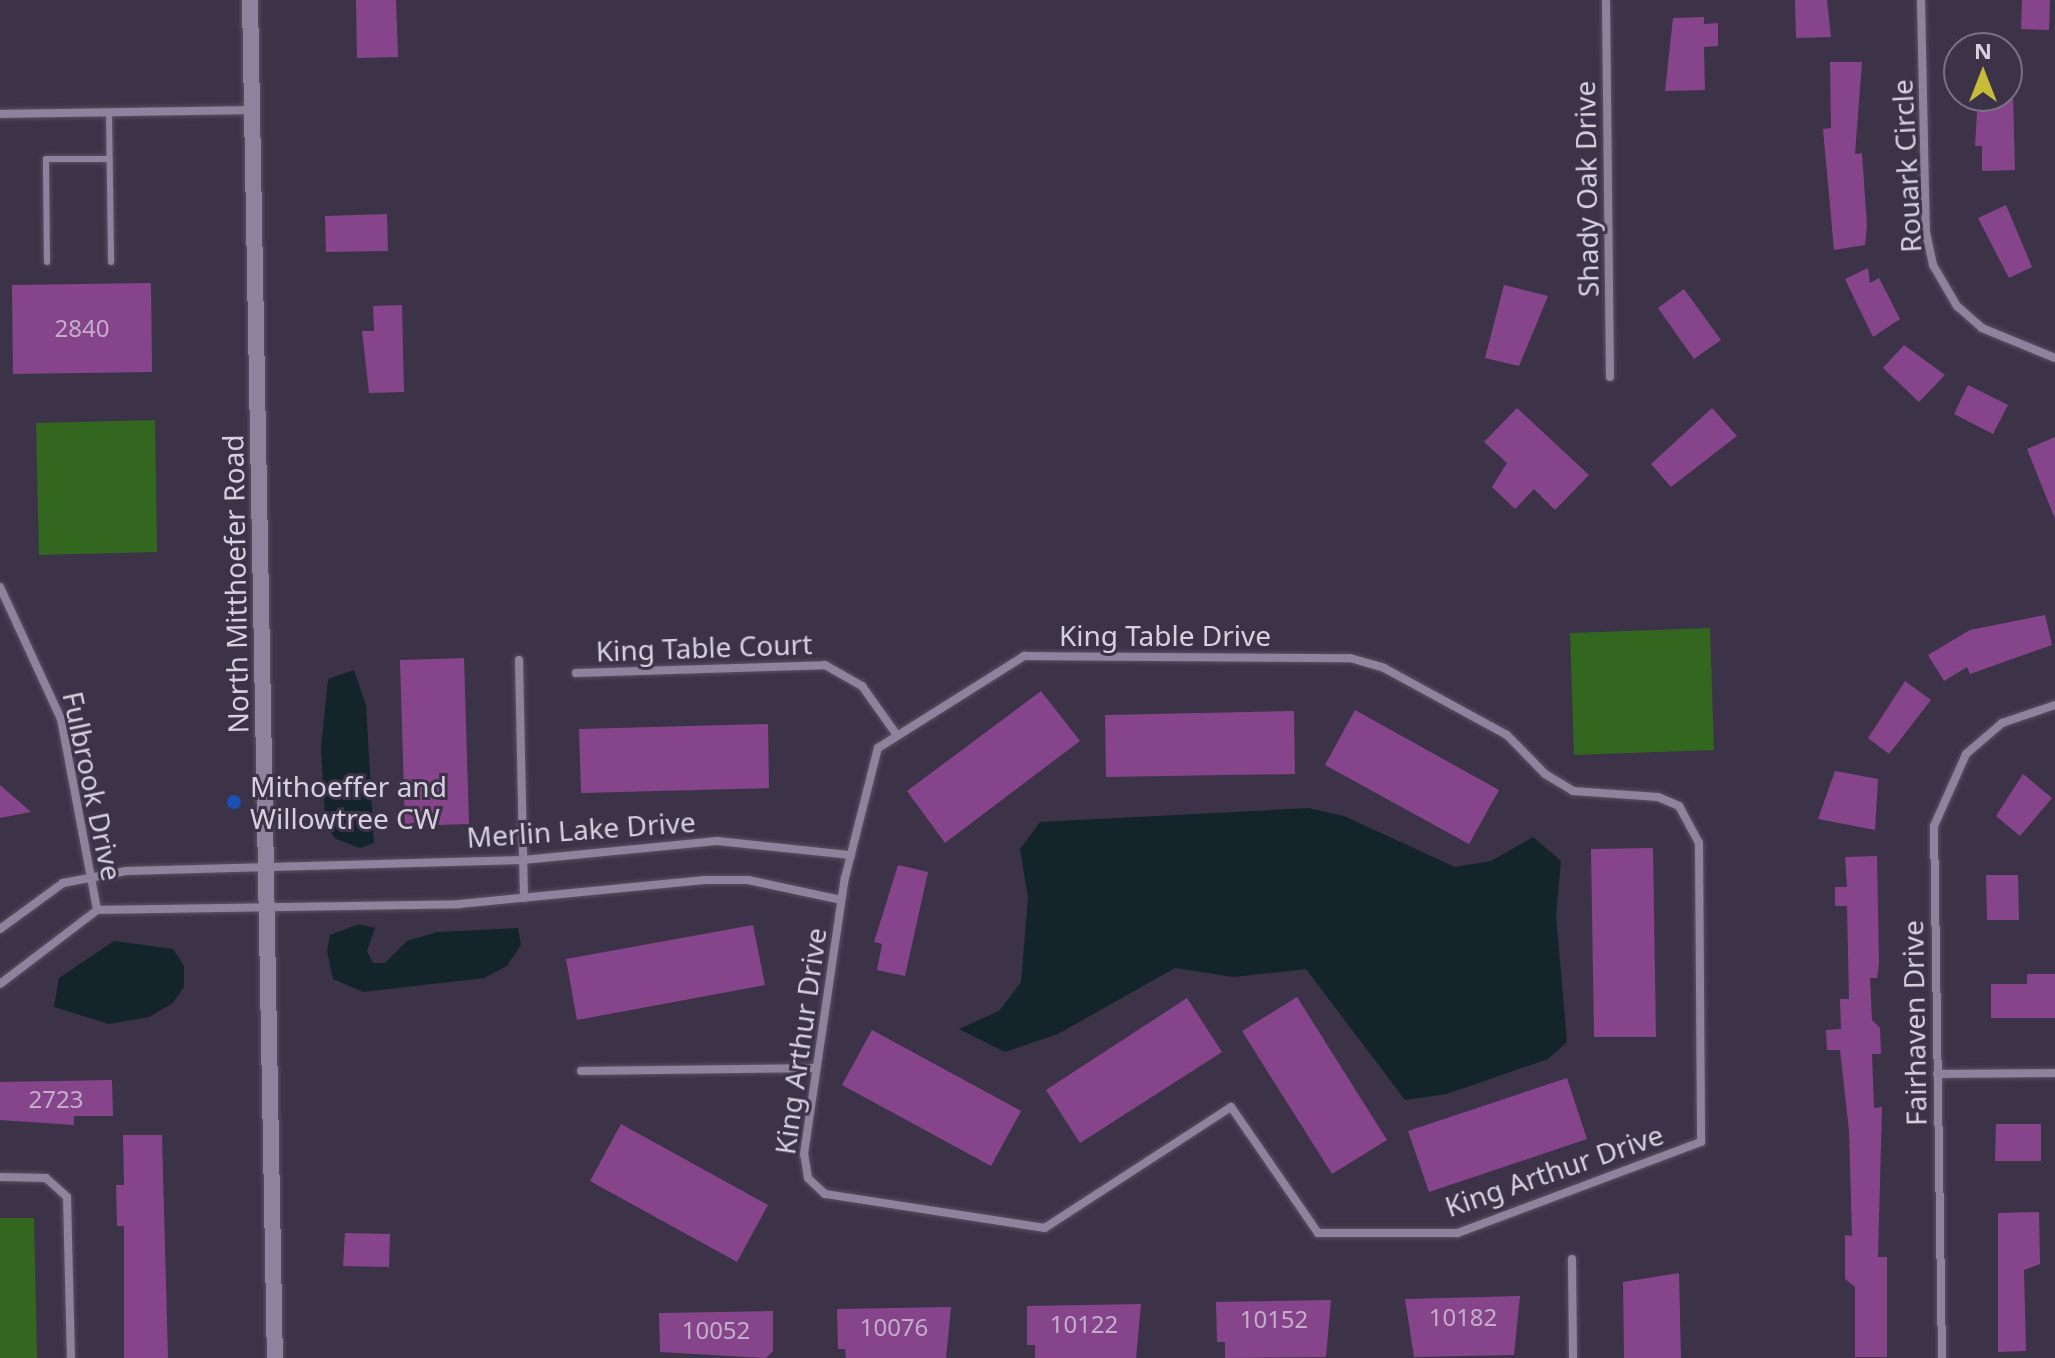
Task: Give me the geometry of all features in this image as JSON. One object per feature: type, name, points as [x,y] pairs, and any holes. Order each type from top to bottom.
[{"type":"main road","name":"North Mitthoefer Road","points":[[250,0],[275,1358]]},
{"type":"street","name":"Shady Oak Drive","points":[[1606,0],[1610,377]]},
{"type":"street","name":"Rouark Circle","points":[[1921,0],[1926,232],[1933,265],[1950,297],[1982,328],[2055,358]]},
{"type":"street","points":[[0,114],[252,110]]},
{"type":"street","name":"Fulbrook Drive","points":[[0,587],[61,719],[97,910]]},
{"type":"street","name":"King Table Drive","points":[[845,878],[878,748],[1024,656],[1350,658],[1384,668],[1507,735],[1545,774],[1573,791]]},
{"type":"street","points":[[519,660],[524,898]]},
{"type":"street","name":"King Table Court","points":[[576,673],[825,665],[862,686],[897,735]]},
{"type":"street","name":"Fairhaven Drive","points":[[1942,1358],[1936,817],[1966,754],[2013,717],[2055,705]]},
{"type":"street","name":"King Arthur Drive","points":[[845,878],[804,1165],[815,1187],[837,1198],[1045,1228],[1231,1107],[1318,1233],[1457,1233],[1701,1142],[1698,834],[1667,799],[1573,791]]},
{"type":"street","name":"Merlin Lake Drive","points":[[0,929],[63,883],[91,876],[267,865],[523,860],[717,841],[851,855]]},
{"type":"street","points":[[0,984],[97,910],[524,898],[705,880],[748,880],[841,900]]},
{"type":"street","points":[[581,1071],[816,1068]]},
{"type":"street","points":[[1937,1074],[2055,1073]]},
{"type":"street","points":[[0,1177],[46,1178],[67,1197],[71,1358]]},
{"type":"street","points":[[1572,1259],[1573,1358]]},
{"type":"lane","points":[[109,112],[111,262]]},
{"type":"lane","points":[[47,262],[46,159],[109,159]]},
{"type":"green space","points":[[155,420],[157,552],[39,555],[36,423]]},
{"type":"green space","points":[[1710,628],[1714,750],[1574,755],[1570,633]]},
{"type":"green space","points":[[0,1218],[34,1218],[37,1358],[0,1358]]},
{"type":"shaded area","points":[[354,670],[366,705],[374,843],[360,848],[334,838],[325,818],[321,748],[328,679]]},
{"type":"shaded area","points":[[1308,808],[1344,816],[1455,867],[1491,861],[1533,837],[1561,861],[1556,916],[1567,1042],[1548,1059],[1447,1094],[1405,1100],[1306,969],[1233,977],[1175,968],[1058,1034],[1005,1052],[959,1029],[999,1011],[1021,982],[1028,898],[1020,849],[1040,822]]},
{"type":"shaded area","points":[[359,924],[375,928],[367,951],[373,963],[385,963],[407,941],[437,932],[518,928],[521,945],[507,966],[484,978],[363,992],[333,979],[327,951],[330,935]]},
{"type":"shaded area","points":[[114,941],[173,949],[184,966],[184,987],[173,1003],[149,1017],[109,1024],[54,1007],[59,978]]},
{"type":"building","points":[[356,0],[396,0],[398,57],[357,58]]},
{"type":"building","points":[[1795,0],[1827,0],[1831,37],[1796,38]]},
{"type":"building","points":[[2022,0],[2050,0],[2049,30],[2021,29]]},
{"type":"building","points":[[1704,17],[1704,24],[1718,23],[1718,46],[1704,47],[1705,90],[1665,91],[1673,18]]},
{"type":"building","points":[[1830,62],[1862,62],[1855,154],[1862,153],[1867,226],[1865,245],[1834,250],[1823,129],[1831,128]]},
{"type":"building","points":[[1977,112],[2013,112],[2015,170],[1982,171],[1982,146],[1975,146]]},
{"type":"building","points":[[2006,205],[2032,267],[2009,278],[1978,218]]},
{"type":"building","points":[[387,214],[388,251],[326,252],[325,216]]},
{"type":"building","points":[[1868,268],[1870,283],[1879,278],[1900,319],[1873,337],[1845,279]]},
{"type":"building","points":[[151,283],[152,372],[13,374],[12,285]]},
{"type":"building","points":[[1504,285],[1548,296],[1519,366],[1485,358]]},
{"type":"building","points":[[1684,289],[1721,340],[1694,359],[1658,308]]},
{"type":"building","points":[[402,305],[404,392],[369,393],[362,331],[374,331],[373,306]]},
{"type":"building","points":[[1904,345],[1945,375],[1919,402],[1883,368]]},
{"type":"building","points":[[1968,385],[2008,405],[1993,434],[1954,414]]},
{"type":"building","points":[[1517,408],[1589,475],[1555,510],[1534,489],[1515,509],[1492,487],[1507,463],[1484,442]]},
{"type":"building","points":[[1712,408],[1737,436],[1671,487],[1651,464]]},
{"type":"building","points":[[2055,437],[2055,519],[2027,449]]},
{"type":"building","points":[[2045,615],[2052,645],[1970,674],[1967,667],[1944,681],[1928,655],[1970,630]]},
{"type":"building","points":[[464,658],[469,824],[405,826],[400,660]]},
{"type":"building","points":[[1905,681],[1931,700],[1889,754],[1868,738]]},
{"type":"building","points":[[1041,691],[1080,741],[945,843],[907,791]]},
{"type":"building","points":[[1355,710],[1499,790],[1469,844],[1325,765]]},
{"type":"building","points":[[1294,711],[1295,774],[1106,777],[1105,715]]},
{"type":"building","points":[[768,724],[769,788],[581,793],[579,729]]},
{"type":"building","points":[[1835,771],[1878,779],[1875,830],[1818,819]]},
{"type":"building","points":[[2023,774],[2052,798],[2020,836],[1996,816]]},
{"type":"building","points":[[0,785],[31,812],[0,818]]},
{"type":"building","points":[[1653,848],[1656,1037],[1594,1037],[1591,849]]},
{"type":"building","points":[[1877,856],[1879,964],[1877,978],[1870,978],[1872,1020],[1880,1028],[1881,1054],[1872,1054],[1874,1108],[1882,1107],[1878,1257],[1887,1257],[1887,1357],[1855,1357],[1855,1287],[1845,1279],[1845,1235],[1852,1236],[1849,1131],[1840,1050],[1827,1050],[1826,1030],[1841,1029],[1840,999],[1849,999],[1847,906],[1835,906],[1835,887],[1847,887],[1845,857]]},
{"type":"building","points":[[898,865],[928,872],[905,976],[877,970],[882,944],[874,942]]},
{"type":"building","points":[[1986,875],[2018,875],[2019,920],[1987,920]]},
{"type":"building","points":[[753,925],[765,985],[577,1020],[566,959]]},
{"type":"building","points":[[2027,974],[2055,974],[2055,1018],[1991,1018],[1991,984],[2027,984]]},
{"type":"building","points":[[1297,997],[1387,1140],[1332,1174],[1242,1031]]},
{"type":"building","points":[[1187,998],[1222,1052],[1080,1143],[1046,1090]]},
{"type":"building","points":[[872,1030],[1021,1111],[991,1166],[842,1085]]},
{"type":"building","points":[[1567,1078],[1587,1139],[1429,1192],[1408,1131]]},
{"type":"building","points":[[112,1080],[113,1116],[74,1116],[74,1125],[0,1120],[0,1082]]},
{"type":"building","points":[[621,1124],[768,1205],[737,1262],[590,1181]]},
{"type":"building","points":[[1996,1124],[2041,1124],[2041,1161],[1995,1161]]},
{"type":"building","points":[[123,1135],[162,1135],[168,1358],[124,1358],[124,1226],[117,1226],[116,1185],[124,1185]]},
{"type":"building","points":[[2039,1212],[2040,1264],[2024,1270],[2026,1351],[1998,1352],[1998,1213]]},
{"type":"building","points":[[345,1233],[390,1234],[389,1267],[343,1266]]},
{"type":"building","points":[[1679,1273],[1681,1358],[1624,1358],[1623,1282]]},
{"type":"building","points":[[1520,1296],[1514,1355],[1414,1357],[1405,1299]]},
{"type":"building","points":[[1331,1300],[1326,1357],[1225,1358],[1225,1342],[1217,1342],[1216,1302]]},
{"type":"building","points":[[1141,1304],[1136,1358],[1035,1358],[1035,1345],[1027,1345],[1027,1306]]},
{"type":"building","points":[[951,1307],[946,1358],[846,1358],[845,1349],[838,1349],[837,1309]]},
{"type":"building","points":[[773,1311],[773,1351],[766,1358],[660,1352],[659,1313]]},
{"type":"place","name":"Mithoeffer and Willowtree CW","points":[[234,802]]}]
